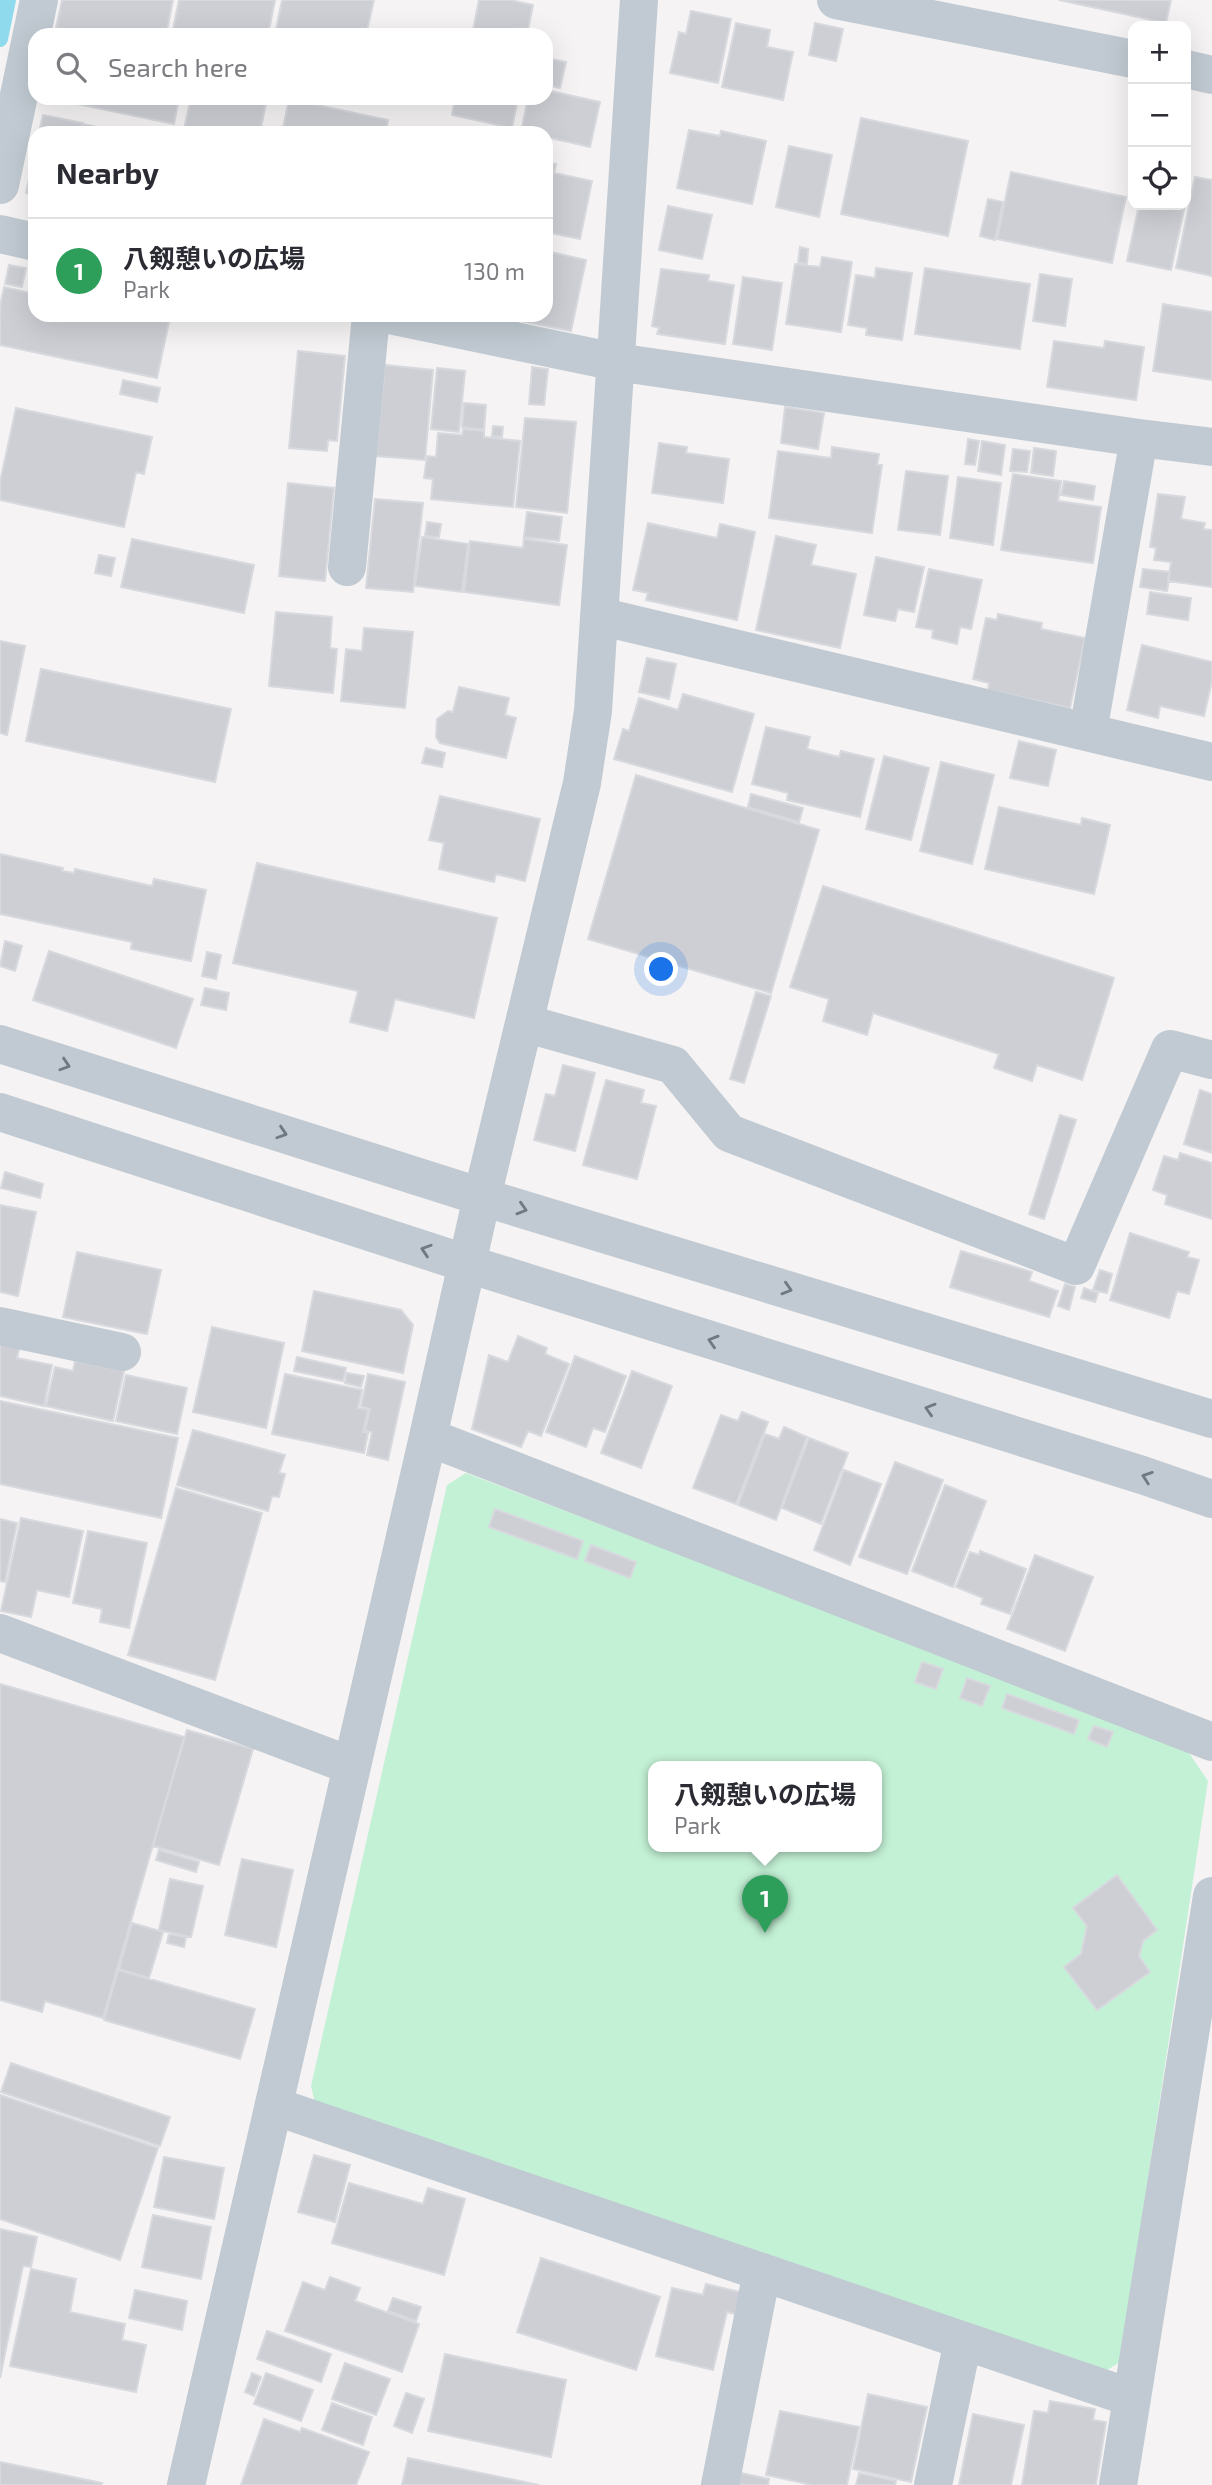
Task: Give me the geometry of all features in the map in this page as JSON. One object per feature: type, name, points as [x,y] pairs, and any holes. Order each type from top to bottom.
[{"type":"street","points":[[33,28],[39,0]]},
{"type":"street","points":[[186,2485],[482,1197],[582,783],[593,711],[639,0]]},
{"type":"street","points":[[836,0],[1128,58]]},
{"type":"street","points":[[0,185],[28,52]]},
{"type":"street","points":[[1191,70],[1212,75]]},
{"type":"street","points":[[0,234],[28,240]]},
{"type":"street","points":[[346,567],[370,322]]},
{"type":"street","points":[[423,322],[616,362],[1212,447]]},
{"type":"street","points":[[1088,732],[1139,438]]},
{"type":"street","points":[[599,616],[1212,762]]},
{"type":"street","points":[[524,1023],[673,1066],[729,1133],[1076,1266],[1170,1049],[1212,1060]]},
{"type":"street","points":[[0,1044],[482,1197],[1212,1419]]},
{"type":"street","points":[[0,1112],[468,1264],[1212,1499]]},
{"type":"street","points":[[0,1326],[122,1352]]},
{"type":"street","points":[[428,1437],[1212,1742]]},
{"type":"street","points":[[0,1633],[352,1766]]},
{"type":"street","points":[[1118,2485],[1212,1896]]},
{"type":"street","points":[[274,2106],[1132,2398]]},
{"type":"street","points":[[720,2485],[762,2272]]},
{"type":"street","points":[[933,2485],[963,2341]]},
{"type":"green space","points":[[466,1473],[1185,1747],[1208,1781],[1120,2362],[1104,2372],[315,2103],[311,2086],[447,1485]]},
{"type":"building","points":[[62,0],[173,0],[167,28],[56,28]]},
{"type":"building","points":[[179,0],[275,0],[269,28],[173,28]]},
{"type":"building","points":[[282,0],[374,0],[368,28],[276,28]]},
{"type":"building","points":[[479,0],[510,0],[533,5],[528,28],[473,28]]},
{"type":"building","points":[[1059,0],[1171,0],[1166,21]]},
{"type":"building","points":[[691,11],[731,19],[718,83],[670,73],[679,32],[686,34]]},
{"type":"building","points":[[736,23],[770,30],[767,47],[793,52],[783,100],[722,87]]},
{"type":"building","points":[[815,23],[843,29],[836,61],[809,55]]},
{"type":"building","points":[[553,59],[566,62],[560,88],[553,86]]},
{"type":"building","points":[[553,92],[600,102],[590,147],[553,139],[553,126],[522,126],[527,105],[553,105]]},
{"type":"building","points":[[82,105],[178,105],[174,124]]},
{"type":"building","points":[[189,105],[266,105],[261,126],[185,126]]},
{"type":"building","points":[[288,105],[317,105],[388,120],[387,126],[283,126]]},
{"type":"building","points":[[454,105],[517,105],[512,126],[452,115]]},
{"type":"building","points":[[43,115],[83,123],[82,126],[41,126]]},
{"type":"building","points":[[861,118],[968,141],[948,236],[841,214]]},
{"type":"building","points":[[689,130],[720,136],[721,131],[766,141],[752,204],[677,188]]},
{"type":"building","points":[[789,146],[832,155],[819,217],[776,207]]},
{"type":"building","points":[[553,163],[556,164],[554,173],[592,181],[580,239],[553,233]]},
{"type":"building","points":[[1011,172],[1126,197],[1112,263],[997,239]]},
{"type":"building","points":[[1195,177],[1212,180],[1212,276],[1176,268],[1188,210],[1191,210]]},
{"type":"building","points":[[988,199],[1003,202],[995,240],[980,236]]},
{"type":"building","points":[[668,206],[712,215],[702,259],[659,250]]},
{"type":"building","points":[[1138,210],[1184,210],[1171,270],[1127,261]]},
{"type":"building","points":[[800,247],[808,249],[807,264],[798,263]]},
{"type":"building","points":[[553,253],[586,260],[571,331],[526,322],[553,322]]},
{"type":"building","points":[[822,257],[852,262],[841,332],[786,324],[795,264],[820,267]]},
{"type":"building","points":[[9,265],[26,268],[22,287],[5,284]]},
{"type":"building","points":[[876,268],[912,273],[902,340],[866,335],[867,328],[848,325],[856,275],[875,278]]},
{"type":"building","points":[[925,268],[1030,284],[1020,349],[915,334]]},
{"type":"building","points":[[661,269],[709,275],[708,281],[734,285],[725,344],[657,334],[659,328],[652,326]]},
{"type":"building","points":[[1040,274],[1072,279],[1065,326],[1033,321]]},
{"type":"building","points":[[743,277],[782,283],[772,350],[733,344]]},
{"type":"building","points":[[4,287],[28,292],[28,322],[169,322],[157,378],[0,345],[0,306]]},
{"type":"building","points":[[1163,304],[1212,312],[1212,380],[1153,371]]},
{"type":"building","points":[[498,322],[519,322],[517,331]]},
{"type":"building","points":[[1054,341],[1104,348],[1105,341],[1144,347],[1136,400],[1047,387]]},
{"type":"building","points":[[298,351],[345,356],[337,441],[328,440],[327,451],[289,448]]},
{"type":"building","points":[[385,365],[433,370],[425,460],[376,456]]},
{"type":"building","points":[[532,367],[548,369],[544,405],[529,404]]},
{"type":"building","points":[[437,368],[465,371],[459,432],[431,429]]},
{"type":"building","points":[[123,380],[160,388],[157,402],[120,394]]},
{"type":"building","points":[[464,403],[486,405],[484,430],[462,427]]},
{"type":"building","points":[[785,407],[824,413],[818,449],[781,443]]},
{"type":"building","points":[[16,408],[152,437],[144,474],[136,472],[124,527],[0,500],[0,482]]},
{"type":"building","points":[[525,418],[576,422],[567,513],[516,507]]},
{"type":"building","points":[[493,426],[503,427],[502,437],[492,436]]},
{"type":"building","points":[[463,429],[484,431],[484,437],[520,441],[513,507],[431,499],[433,479],[424,478],[427,456],[436,457],[438,433],[462,435]]},
{"type":"building","points":[[968,439],[979,441],[975,465],[965,464]]},
{"type":"building","points":[[982,441],[1005,445],[1001,475],[978,471]]},
{"type":"building","points":[[659,443],[687,447],[686,453],[729,459],[723,503],[652,493]]},
{"type":"building","points":[[832,447],[879,454],[877,465],[882,465],[872,533],[769,518],[778,451],[831,458]]},
{"type":"building","points":[[1034,448],[1056,451],[1053,476],[1031,473]]},
{"type":"building","points":[[1013,449],[1030,451],[1027,472],[1010,471]]},
{"type":"building","points":[[906,471],[948,476],[940,535],[898,530]]},
{"type":"building","points":[[1013,474],[1061,481],[1058,501],[1101,507],[1093,563],[1001,550]]},
{"type":"building","points":[[958,477],[1001,483],[993,545],[950,538]]},
{"type":"building","points":[[1064,481],[1095,486],[1093,500],[1061,495]]},
{"type":"building","points":[[288,483],[334,488],[325,581],[279,576]]},
{"type":"building","points":[[1158,494],[1185,497],[1181,519],[1205,523],[1203,529],[1212,530],[1212,587],[1168,581],[1171,562],[1154,560],[1156,548],[1150,547]]},
{"type":"building","points":[[375,499],[423,503],[413,592],[366,588]]},
{"type":"building","points":[[527,512],[562,517],[559,541],[524,537]]},
{"type":"building","points":[[427,522],[441,524],[439,537],[425,536]]},
{"type":"building","points":[[648,523],[717,538],[720,524],[755,532],[737,620],[646,600],[648,593],[633,590]]},
{"type":"building","points":[[776,536],[816,545],[811,565],[856,574],[840,648],[756,630]]},
{"type":"building","points":[[422,537],[468,544],[462,592],[415,586]]},
{"type":"building","points":[[132,539],[254,565],[244,613],[121,587]]},
{"type":"building","points":[[524,539],[567,545],[559,605],[464,592],[470,541],[523,548]]},
{"type":"building","points":[[99,555],[115,558],[111,576],[95,573]]},
{"type":"building","points":[[876,557],[924,567],[914,612],[898,609],[895,621],[864,615]]},
{"type":"building","points":[[929,569],[982,580],[971,629],[960,627],[957,644],[932,638],[933,630],[916,627]]},
{"type":"building","points":[[1143,569],[1170,572],[1167,591],[1140,587]]},
{"type":"building","points":[[1150,592],[1191,598],[1188,620],[1147,614]]},
{"type":"building","points":[[276,612],[332,617],[330,648],[337,649],[333,693],[269,686]]},
{"type":"building","points":[[998,614],[1042,623],[1041,629],[1085,638],[1070,708],[988,690],[989,683],[973,679],[986,618],[997,620]]},
{"type":"building","points":[[364,628],[413,632],[405,708],[341,701],[346,649],[362,651]]},
{"type":"building","points":[[0,641],[25,646],[7,735],[0,733]]},
{"type":"building","points":[[1142,645],[1212,662],[1212,681],[1204,716],[1160,706],[1158,718],[1127,710]]},
{"type":"building","points":[[647,658],[676,664],[669,699],[639,692]]},
{"type":"building","points":[[41,669],[231,709],[215,782],[26,741]]},
{"type":"building","points":[[459,687],[509,698],[505,715],[516,718],[506,758],[440,743],[436,737],[437,719],[448,711],[453,712]]},
{"type":"building","points":[[683,694],[754,714],[732,792],[614,759],[623,729],[629,731],[639,698],[678,710]]},
{"type":"building","points":[[766,727],[810,737],[807,749],[839,757],[841,751],[874,759],[860,817],[787,800],[788,793],[752,784]]},
{"type":"building","points":[[1019,741],[1056,750],[1048,786],[1010,778]]},
{"type":"building","points":[[426,748],[445,753],[442,767],[422,763]]},
{"type":"building","points":[[884,756],[929,768],[911,840],[866,829]]},
{"type":"building","points":[[941,762],[994,775],[972,864],[920,851]]},
{"type":"building","points":[[636,775],[819,830],[771,993],[588,939]]},
{"type":"building","points":[[751,794],[803,808],[799,822],[748,807]]},
{"type":"building","points":[[440,796],[540,819],[525,881],[496,874],[494,882],[439,869],[444,843],[429,840]]},
{"type":"building","points":[[999,807],[1081,825],[1082,818],[1110,825],[1094,894],[985,869]]},
{"type":"building","points":[[0,854],[63,868],[62,871],[74,873],[75,869],[152,886],[154,879],[206,890],[191,961],[131,949],[132,942],[0,914]]},
{"type":"building","points":[[257,863],[497,918],[474,1018],[395,999],[387,1031],[350,1022],[358,991],[233,963]]},
{"type":"building","points":[[823,886],[1114,978],[1082,1080],[1037,1065],[1032,1081],[994,1068],[999,1054],[873,1013],[867,1035],[823,1021],[829,999],[790,987]]},
{"type":"building","points":[[5,941],[22,946],[15,971],[0,966]]},
{"type":"building","points":[[49,951],[193,999],[176,1048],[33,1000]]},
{"type":"building","points":[[207,952],[221,955],[216,979],[202,976]]},
{"type":"building","points":[[205,988],[229,993],[226,1010],[201,1005]]},
{"type":"building","points":[[756,992],[771,996],[744,1083],[730,1079]]},
{"type":"building","points":[[563,1065],[595,1073],[575,1151],[534,1140],[546,1094],[555,1096]]},
{"type":"building","points":[[606,1080],[644,1090],[641,1103],[656,1106],[637,1179],[583,1165]]},
{"type":"building","points":[[1200,1090],[1212,1094],[1212,1153],[1184,1144]]},
{"type":"building","points":[[1060,1115],[1076,1120],[1044,1219],[1029,1214]]},
{"type":"building","points":[[1180,1153],[1212,1163],[1212,1219],[1165,1204],[1167,1195],[1153,1190],[1164,1156],[1178,1160]]},
{"type":"building","points":[[5,1172],[43,1184],[40,1198],[1,1188]]},
{"type":"building","points":[[0,1205],[36,1212],[18,1296],[0,1292]]},
{"type":"building","points":[[1130,1233],[1189,1252],[1187,1257],[1199,1260],[1189,1294],[1177,1291],[1169,1318],[1110,1300]]},
{"type":"building","points":[[961,1251],[1032,1272],[1029,1281],[1058,1291],[1049,1317],[950,1287]]},
{"type":"building","points":[[77,1252],[161,1270],[147,1334],[63,1317]]},
{"type":"building","points":[[1100,1270],[1112,1274],[1107,1293],[1093,1290]]},
{"type":"building","points":[[1065,1284],[1075,1287],[1069,1310],[1058,1306]]},
{"type":"building","points":[[1084,1288],[1098,1293],[1095,1302],[1081,1298]]},
{"type":"building","points":[[314,1291],[401,1310],[413,1325],[403,1373],[302,1351]]},
{"type":"building","points":[[212,1327],[284,1343],[266,1428],[193,1412]]},
{"type":"building","points":[[518,1336],[547,1348],[545,1354],[569,1364],[541,1436],[528,1431],[521,1447],[472,1429],[489,1355],[508,1362]]},
{"type":"building","points":[[0,1337],[21,1341],[17,1358],[52,1365],[44,1406],[0,1396]]},
{"type":"building","points":[[575,1356],[626,1376],[605,1432],[593,1428],[586,1447],[546,1432]]},
{"type":"building","points":[[297,1357],[346,1368],[343,1381],[294,1371]]},
{"type":"building","points":[[75,1361],[124,1371],[113,1421],[46,1406],[55,1367],[73,1371]]},
{"type":"building","points":[[632,1371],[672,1386],[641,1468],[601,1453]]},
{"type":"building","points":[[347,1373],[364,1376],[361,1387],[345,1383]]},
{"type":"building","points":[[285,1374],[362,1390],[358,1408],[368,1410],[363,1432],[368,1433],[364,1453],[272,1434]]},
{"type":"building","points":[[368,1374],[405,1382],[388,1460],[367,1455],[372,1432],[365,1431],[370,1409],[361,1406]]},
{"type":"building","points":[[126,1375],[187,1388],[177,1434],[116,1421]]},
{"type":"building","points":[[0,1401],[178,1438],[161,1518],[0,1484]]},
{"type":"building","points":[[742,1412],[768,1422],[736,1504],[693,1488],[721,1415],[738,1421]]},
{"type":"building","points":[[784,1427],[807,1437],[776,1520],[738,1505],[765,1434],[779,1439]]},
{"type":"building","points":[[193,1430],[285,1455],[279,1473],[285,1474],[279,1497],[272,1496],[268,1511],[177,1485]]},
{"type":"building","points":[[809,1438],[848,1453],[821,1524],[782,1508]]},
{"type":"building","points":[[895,1462],[943,1480],[907,1574],[859,1557]]},
{"type":"building","points":[[844,1470],[881,1484],[850,1565],[814,1550]]},
{"type":"building","points":[[945,1485],[986,1501],[953,1587],[912,1571]]},
{"type":"building","points":[[176,1488],[262,1513],[215,1680],[128,1655]]},
{"type":"building","points":[[495,1509],[583,1541],[577,1559],[489,1527]]},
{"type":"building","points":[[21,1518],[83,1531],[69,1597],[37,1590],[31,1617],[1,1611]]},
{"type":"building","points":[[0,1519],[17,1523],[5,1582],[0,1581]]},
{"type":"building","points":[[88,1531],[147,1543],[129,1628],[100,1622],[102,1609],[73,1603]]},
{"type":"building","points":[[591,1545],[636,1562],[630,1578],[585,1561]]},
{"type":"building","points":[[980,1551],[1026,1569],[1010,1614],[981,1604],[983,1598],[956,1587],[970,1552],[979,1555]]},
{"type":"building","points":[[1035,1555],[1093,1577],[1065,1651],[1007,1629]]},
{"type":"building","points":[[922,1662],[943,1669],[936,1689],[915,1682]]},
{"type":"building","points":[[967,1678],[990,1686],[982,1706],[960,1698]]},
{"type":"building","points":[[0,1684],[184,1737],[103,2018],[45,2001],[42,2012],[0,2000]]},
{"type":"building","points":[[1007,1694],[1079,1720],[1074,1734],[1002,1708]]},
{"type":"building","points":[[1094,1726],[1113,1732],[1107,1747],[1088,1739]]},
{"type":"building","points":[[187,1730],[253,1749],[219,1865],[153,1846]]},
{"type":"building","points":[[159,1850],[199,1862],[196,1872],[156,1860]]},
{"type":"building","points":[[242,1859],[293,1870],[276,1947],[225,1935]]},
{"type":"building","points":[[1117,1875],[1157,1930],[1143,1941],[1139,1956],[1150,1972],[1097,2010],[1064,1967],[1081,1954],[1087,1926],[1073,1908]]},
{"type":"building","points":[[170,1879],[203,1886],[191,1937],[159,1930]]},
{"type":"building","points":[[132,1923],[163,1932],[149,1978],[119,1969]]},
{"type":"building","points":[[169,1934],[186,1937],[184,1947],[167,1943]]},
{"type":"building","points":[[118,1970],[255,2009],[240,2059],[104,2020]]},
{"type":"building","points":[[11,2063],[170,2117],[160,2146],[1,2092]]},
{"type":"building","points":[[0,2095],[158,2148],[120,2260],[0,2219]]},
{"type":"building","points":[[314,2155],[350,2165],[335,2222],[298,2212]]},
{"type":"building","points":[[164,2157],[224,2168],[214,2219],[154,2207]]},
{"type":"building","points":[[349,2183],[423,2204],[428,2188],[465,2199],[444,2275],[332,2243]]},
{"type":"building","points":[[153,2215],[211,2227],[201,2279],[142,2267]]},
{"type":"building","points":[[0,2229],[37,2237],[31,2267],[23,2266],[0,2378]]},
{"type":"building","points":[[541,2258],[660,2297],[636,2370],[517,2332]]},
{"type":"building","points":[[31,2269],[76,2279],[70,2312],[125,2324],[122,2340],[146,2345],[136,2392],[10,2366]]},
{"type":"building","points":[[330,2277],[360,2288],[355,2301],[419,2324],[402,2372],[285,2331],[303,2282],[325,2290]]},
{"type":"building","points":[[706,2284],[740,2292],[735,2314],[727,2312],[713,2370],[656,2356],[672,2288],[703,2295]]},
{"type":"building","points":[[135,2290],[187,2301],[182,2330],[129,2318]]},
{"type":"building","points":[[393,2298],[421,2307],[416,2321],[388,2311]]},
{"type":"building","points":[[267,2331],[331,2354],[321,2382],[257,2359]]},
{"type":"building","points":[[445,2354],[566,2380],[551,2457],[428,2431]]},
{"type":"building","points":[[345,2363],[390,2379],[376,2415],[332,2399]]},
{"type":"building","points":[[252,2373],[261,2377],[254,2396],[245,2392]]},
{"type":"building","points":[[266,2373],[313,2390],[301,2421],[254,2404]]},
{"type":"building","points":[[406,2393],[424,2399],[412,2433],[394,2426]]},
{"type":"building","points":[[868,2394],[927,2407],[911,2482],[853,2469]]},
{"type":"building","points":[[1050,2401],[1095,2409],[1093,2420],[1106,2422],[1096,2485],[1022,2485],[1034,2411],[1048,2413]]},
{"type":"building","points":[[332,2403],[372,2417],[363,2445],[322,2430]]},
{"type":"building","points":[[780,2411],[859,2427],[847,2485],[812,2485],[766,2475]]},
{"type":"building","points":[[973,2414],[1024,2425],[1011,2485],[959,2485]]},
{"type":"building","points":[[264,2419],[300,2432],[302,2428],[369,2452],[356,2485],[241,2485]]},
{"type":"building","points":[[408,2458],[539,2485],[402,2485]]},
{"type":"building","points":[[0,2462],[102,2483],[0,2485]]},
{"type":"building","points":[[741,2473],[769,2479],[768,2485],[738,2485]]},
{"type":"building","points":[[859,2473],[896,2481],[895,2485],[856,2485]]},
{"type":"waterway","points":[[0,39],[8,0]]},
{"type":"place","name":"八剱憩いの広場","points":[[765,1933]]}]
